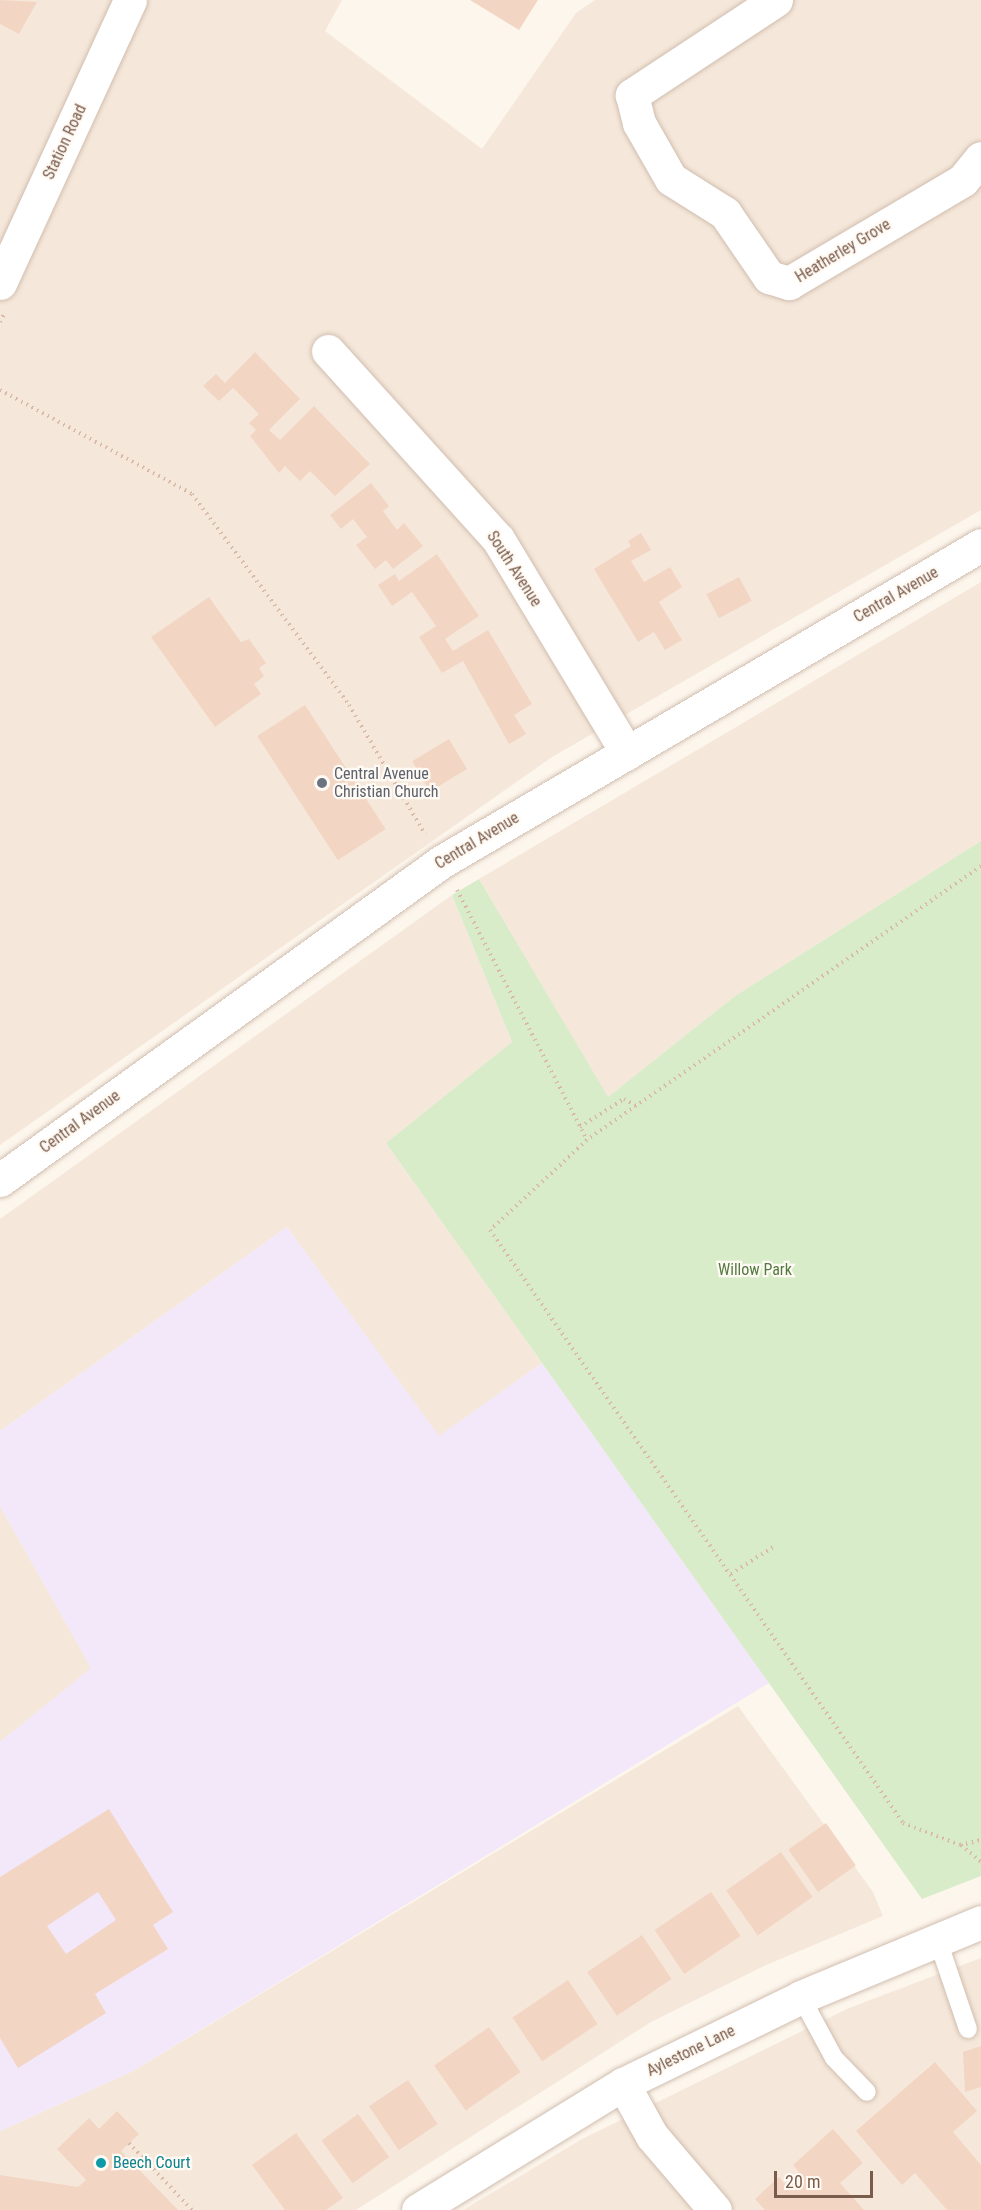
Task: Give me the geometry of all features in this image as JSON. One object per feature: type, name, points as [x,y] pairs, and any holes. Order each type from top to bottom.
[{"type":"street","name":"Station Road","points":[[0,283],[130,0]]},
{"type":"street","name":"Heatherley Grove","points":[[776,0],[633,95],[639,123],[670,179],[725,213],[769,277],[789,283],[963,180],[981,158]]},
{"type":"street","name":"South Avenue","points":[[328,351],[498,539],[627,753]]},
{"type":"street","name":"Central Avenue","points":[[0,1180],[441,862],[981,545]]},
{"type":"street","name":"Aylestone Lane","points":[[418,2210],[623,2084],[801,1997],[981,1922]]},
{"type":"street","points":[[623,2084],[652,2136],[716,2210]]},
{"type":"lane","points":[[938,1941],[968,2029]]},
{"type":"lane","points":[[801,1997],[834,2058],[867,2092]]},
{"type":"path","points":[[0,390],[192,494],[349,705],[441,862],[587,1140]]},
{"type":"path","points":[[981,866],[587,1140],[490,1230],[903,1823],[960,1845],[981,1862]]},
{"type":"path","points":[[580,1127],[624,1099],[636,1106]]},
{"type":"path","points":[[731,1574],[775,1546]]},
{"type":"path","points":[[960,1845],[981,1840]]},
{"type":"path","points":[[129,2143],[192,2210]]},
{"type":"shaded area","points":[[0,0],[342,0],[325,31],[482,149],[576,13],[595,0],[981,0],[981,510],[552,757],[0,1145]]},
{"type":"shaded area","points":[[981,582],[981,841],[735,996],[607,1098],[479,879]]},
{"type":"shaded area","points":[[452,895],[512,1042],[386,1143],[542,1363],[439,1437],[287,1227],[0,1431],[0,1219]]},
{"type":"shaded area","points":[[287,1227],[439,1436],[542,1363],[769,1683],[133,2071],[0,2131],[0,1742],[91,1668],[0,1506],[0,1431]]},
{"type":"shaded area","points":[[0,1506],[92,1669],[0,1742]]},
{"type":"shaded area","points":[[738,1706],[873,1892],[883,1916],[766,1965],[651,2022],[356,2210],[0,2210],[0,2131],[133,2071]]},
{"type":"shaded area","points":[[981,1958],[981,2210],[463,2210],[582,2139],[849,2008]]},
{"type":"green space","name":"Willow Park","points":[[981,841],[981,1876],[922,1899],[386,1143],[512,1042],[452,895],[479,879],[608,1097],[735,996]]},
{"type":"building","points":[[0,0],[37,2],[19,34],[0,24]]},
{"type":"building","points":[[470,0],[538,0],[519,30]]},
{"type":"building","points":[[255,352],[300,399],[269,430],[280,440],[314,406],[370,464],[335,496],[310,471],[300,481],[285,466],[279,473],[250,436],[256,430],[249,423],[259,414],[233,388],[219,401],[203,386],[216,374],[225,383]]},
{"type":"building","points":[[371,483],[389,506],[383,511],[397,530],[404,523],[423,546],[393,569],[386,560],[375,569],[356,545],[367,537],[353,519],[341,529],[330,515]]},
{"type":"building","points":[[641,533],[651,550],[631,561],[644,582],[670,567],[682,587],[659,602],[682,640],[665,650],[654,632],[638,642],[594,569],[631,546],[628,541]]},
{"type":"building","points":[[437,554],[479,616],[445,639],[453,651],[488,630],[532,704],[514,715],[526,734],[509,744],[463,661],[442,673],[419,637],[436,626],[412,592],[392,606],[378,585],[395,574],[399,581]]},
{"type":"building","points":[[739,577],[752,601],[719,618],[706,594]]},
{"type":"building","points":[[209,597],[241,642],[249,639],[266,663],[259,668],[264,676],[254,684],[261,694],[215,727],[151,637]]},
{"type":"building","name":"Central Avenue Christian Church","points":[[305,705],[386,829],[338,860],[257,736]]},
{"type":"building","points":[[449,739],[467,769],[430,791],[412,761]]},
{"type":"building","points":[[109,1809],[173,1912],[153,1925],[168,1949],[95,1994],[106,2013],[18,2068],[0,2038],[0,1877]],"holes":[[[98,1892],[116,1920],[66,1954],[47,1926]]]},
{"type":"building","points":[[826,1823],[856,1866],[818,1892],[788,1849]]},
{"type":"building","points":[[781,1852],[813,1897],[758,1935],[726,1890]]},
{"type":"building","points":[[711,1892],[741,1936],[684,1974],[655,1930]]},
{"type":"building","points":[[642,1935],[672,1979],[617,2016],[587,1972]]},
{"type":"building","points":[[568,1980],[598,2024],[542,2061],[512,2017]]},
{"type":"building","points":[[489,2027],[521,2072],[466,2110],[434,2065]]},
{"type":"building","points":[[981,2046],[981,2087],[965,2092],[963,2052]]},
{"type":"building","points":[[935,2062],[977,2111],[953,2132],[981,2165],[981,2210],[947,2210],[915,2173],[902,2185],[856,2131]]},
{"type":"building","points":[[408,2080],[438,2124],[399,2150],[369,2106]]},
{"type":"building","name":"Beech Court","points":[[117,2111],[139,2134],[121,2151],[178,2210],[0,2210],[0,2175],[78,2187],[86,2180],[57,2149],[89,2118],[99,2129]]},
{"type":"building","points":[[358,2114],[389,2157],[353,2183],[322,2140]]},
{"type":"building","points":[[833,2129],[863,2163],[840,2183],[864,2210],[765,2210],[755,2199],[779,2177],[785,2184],[799,2172],[793,2165]]},
{"type":"building","points":[[296,2133],[343,2198],[326,2210],[285,2210],[252,2165]]},
{"type":"place","name":"Central Avenue Christian Church","points":[[322,783]]},
{"type":"place","name":"Beech Court","points":[[101,2163]]}]
